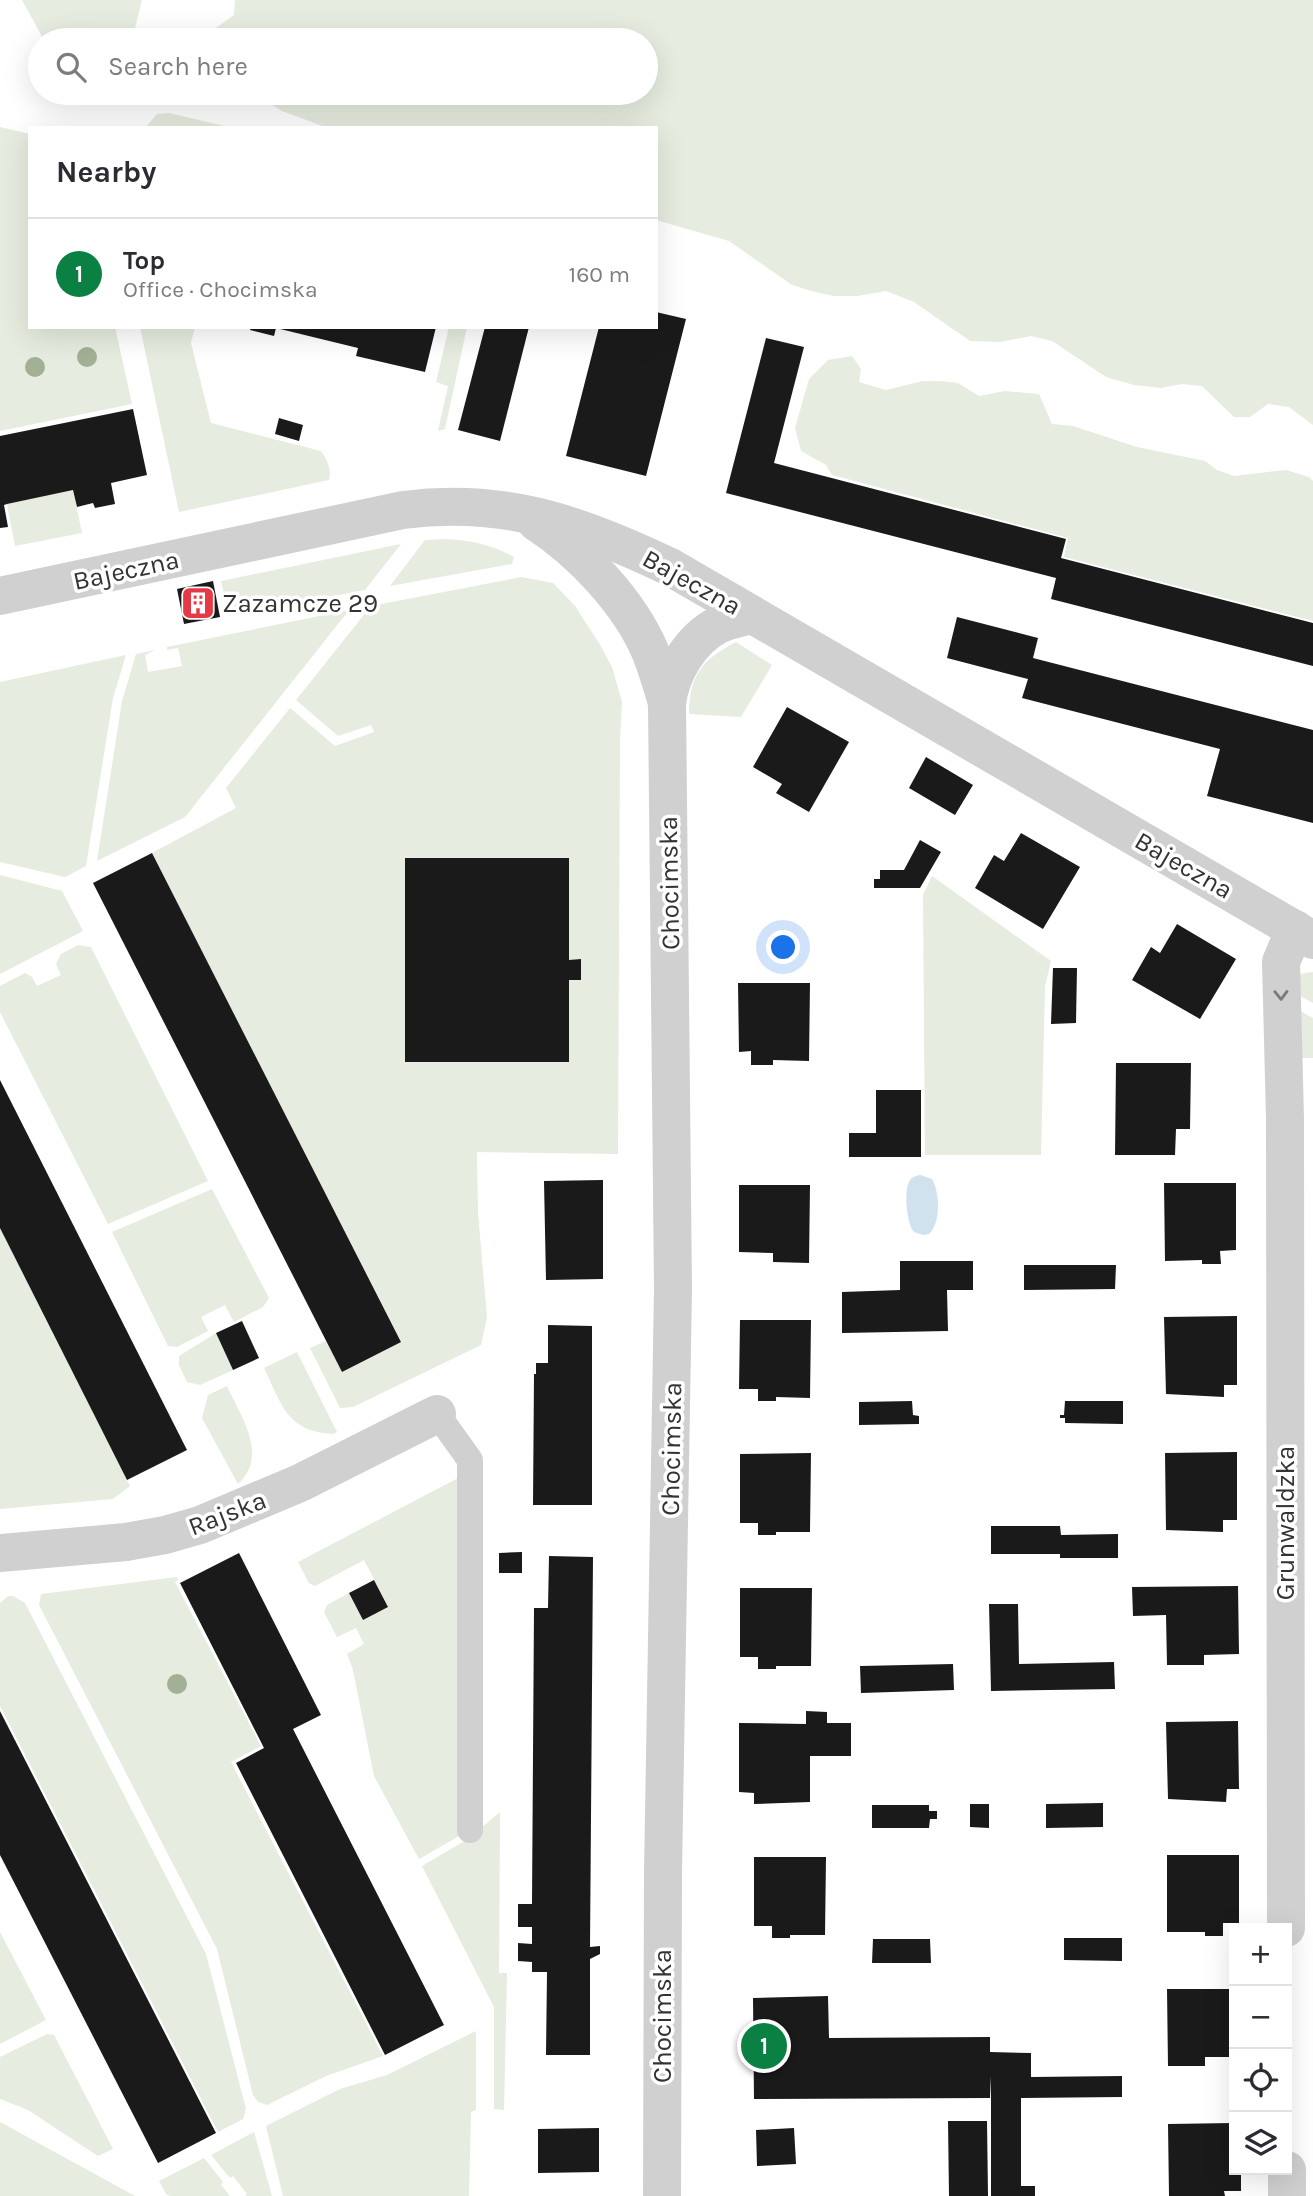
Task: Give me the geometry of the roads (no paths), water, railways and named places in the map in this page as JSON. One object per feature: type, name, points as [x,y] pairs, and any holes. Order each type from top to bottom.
[{"type":"street","name":"Bajeczna","points":[[0,596],[403,510],[463,506],[521,512],[583,529],[670,567],[1304,935]]},
{"type":"street","name":"Chocimska","points":[[521,512],[551,532],[606,584],[629,612],[651,652],[667,703]]},
{"type":"street","name":"Chocimska","points":[[662,2196],[663,1872],[673,1289],[667,703],[676,670],[704,635],[721,624],[751,615]]},
{"type":"street","name":"Grunwaldzka","points":[[1286,1923],[1285,1118],[1281,962],[1304,935]]},
{"type":"street","points":[[1285,1118],[1313,1085]]},
{"type":"street","name":"Rajska","points":[[0,1553],[126,1542],[200,1525],[300,1483],[437,1414]]},
{"type":"street","points":[[1287,2175],[1287,2196]]},
{"type":"lane","points":[[437,1414],[470,1460],[470,1830]]},
{"type":"water","points":[[920,1175],[932,1179],[938,1199],[936,1223],[929,1234],[923,1235],[914,1232],[909,1222],[907,1207],[910,1180]]},
{"type":"place","name":"Zazamcze 29","points":[[198,603]]},
{"type":"place","name":"Top","points":[[764,2046]]}]
